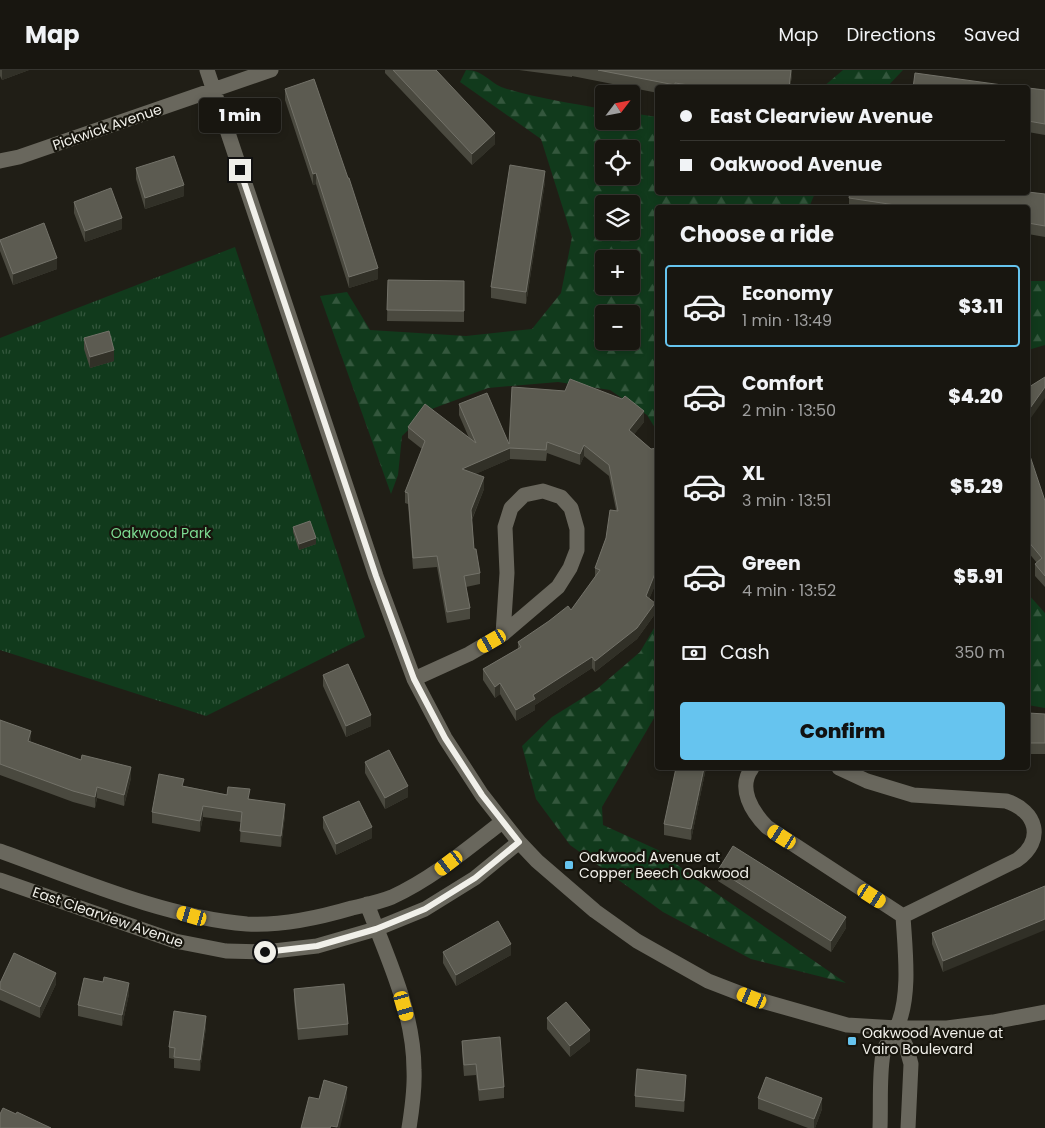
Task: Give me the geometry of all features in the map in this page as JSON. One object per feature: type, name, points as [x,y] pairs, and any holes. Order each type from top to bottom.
[{"type":"street","points":[[207,70],[376,576],[414,679],[445,738],[482,795],[519,842],[537,861],[595,911],[636,941],[708,981],[752,998],[847,1024],[897,1028],[947,1028],[1045,1012]]},
{"type":"street","name":"Pickwick Avenue","points":[[0,161],[19,157],[271,70]]},
{"type":"street","points":[[414,679],[469,654],[503,634],[558,588],[570,568],[577,550],[577,529],[571,508],[561,497],[543,491],[524,495],[512,508],[505,527],[507,573],[503,634]]},
{"type":"street","points":[[751,770],[746,782],[747,797],[752,809],[767,827],[902,916]]},
{"type":"street","points":[[843,770],[867,781],[913,795],[1006,801],[1016,804],[1026,811],[1033,823],[1034,834],[1027,854],[902,916]]},
{"type":"street","name":"East Clearview Avenue","points":[[0,851],[192,916],[248,924],[292,922],[319,918],[391,897],[436,872],[502,822]]},
{"type":"street","name":"East Clearview Avenue","points":[[0,880],[175,941],[226,951],[265,952],[317,946],[376,929],[425,909],[475,878],[519,842]]},
{"type":"street","points":[[367,904],[409,1022],[414,1071],[409,1128]]},
{"type":"street","points":[[156,935],[164,908]]},
{"type":"street","points":[[880,1128],[882,1056],[887,1042],[897,1028],[905,999],[905,947],[902,916]]},
{"type":"street","points":[[897,1028],[906,1046],[910,1064],[908,1128]]},
{"type":"green space","points":[[466,70],[482,74],[504,88],[595,107],[595,130],[640,130],[640,114],[655,117],[655,195],[814,195],[810,205],[655,205],[655,428],[647,415],[610,390],[558,382],[488,388],[429,410],[402,436],[398,475],[391,494],[320,296],[347,292],[370,330],[466,336],[532,329],[561,293],[572,237],[541,139],[460,82]]},
{"type":"green space","points":[[843,70],[903,70],[889,85],[825,85]]},
{"type":"green space","name":"Oakwood Park","points":[[235,247],[365,637],[206,716],[0,650],[0,338]]},
{"type":"green space","points":[[1030,281],[1045,281],[1045,345],[1030,349]]},
{"type":"green space","points":[[1030,596],[1045,613],[1045,708],[1030,705]]},
{"type":"green space","points":[[655,626],[655,716],[602,807],[603,825],[658,850],[700,882],[846,983],[751,959],[663,912],[570,845],[536,799],[522,746],[552,717],[597,689],[640,652]]},
{"type":"building","points":[[393,70],[436,70],[495,133],[472,154]]},
{"type":"building","points":[[598,70],[791,70],[789,85],[689,85],[675,83],[675,85]]},
{"type":"building","points":[[915,73],[1002,85],[913,85]]},
{"type":"building","points":[[314,79],[378,268],[349,277],[316,173],[313,174],[285,89]]},
{"type":"building","points":[[1030,88],[1045,90],[1045,124],[1030,121]]},
{"type":"building","points":[[174,156],[184,185],[145,198],[136,168]]},
{"type":"building","points":[[510,165],[545,171],[526,292],[491,287]]},
{"type":"building","points":[[111,188],[122,218],[85,231],[74,202]]},
{"type":"building","points":[[1030,192],[1045,194],[1045,226],[1030,223],[1030,205],[895,205],[849,198],[850,195],[1030,195]]},
{"type":"building","points":[[44,223],[57,258],[13,274],[0,240]]},
{"type":"building","points":[[388,280],[464,281],[464,311],[387,310]]},
{"type":"building","points":[[109,331],[114,350],[90,357],[84,338]]},
{"type":"building","points":[[1045,377],[1045,387],[1030,408],[1030,386]]},
{"type":"building","points":[[570,379],[622,399],[625,396],[644,411],[629,430],[651,449],[655,448],[655,574],[646,596],[655,603],[637,628],[595,661],[592,657],[533,695],[535,699],[516,710],[500,683],[495,687],[483,669],[521,647],[518,642],[568,606],[571,610],[600,570],[595,568],[606,538],[610,510],[618,511],[609,465],[584,445],[580,454],[547,442],[546,450],[510,448],[462,469],[484,477],[471,510],[474,549],[476,549],[480,573],[464,576],[470,608],[447,612],[437,556],[413,558],[408,493],[405,492],[425,441],[408,427],[425,404],[476,443],[459,404],[487,393],[509,444],[512,387],[565,391]]},
{"type":"building","points":[[1030,456],[1045,501],[1045,576],[1035,564],[1042,558],[1030,543]]},
{"type":"building","points":[[310,521],[316,538],[299,544],[293,527]]},
{"type":"building","points":[[348,664],[371,715],[346,726],[323,675]]},
{"type":"building","points":[[1030,713],[1045,714],[1045,743],[1030,743]]},
{"type":"building","points":[[0,720],[31,731],[28,741],[81,760],[82,755],[131,767],[124,795],[97,787],[95,797],[73,791],[0,764]]},
{"type":"building","points":[[389,750],[408,786],[385,798],[365,762]]},
{"type":"building","points":[[676,770],[704,770],[691,829],[664,824]]},
{"type":"building","points":[[159,774],[184,779],[182,786],[227,795],[228,787],[250,789],[248,799],[285,804],[281,836],[240,831],[242,812],[203,806],[200,821],[152,812]]},
{"type":"building","points":[[359,801],[372,827],[336,844],[323,817]]},
{"type":"building","points":[[733,846],[846,917],[831,941],[718,870]]},
{"type":"building","points":[[1045,886],[1045,919],[943,961],[932,933]]},
{"type":"building","points":[[498,921],[511,944],[456,975],[443,952]]},
{"type":"building","points":[[14,953],[56,973],[40,1007],[0,989],[0,983]]},
{"type":"building","points":[[104,977],[129,983],[122,1015],[78,1005],[84,978],[103,982]]},
{"type":"building","points":[[344,984],[348,1024],[298,1029],[294,989]]},
{"type":"building","points":[[566,1002],[590,1030],[570,1046],[547,1018]]},
{"type":"building","points":[[174,1011],[206,1016],[200,1060],[174,1057],[175,1048],[169,1047]]},
{"type":"building","points":[[500,1037],[504,1087],[479,1090],[476,1064],[464,1065],[462,1041]]},
{"type":"building","points":[[637,1069],[686,1075],[684,1101],[635,1096]]},
{"type":"building","points":[[766,1077],[822,1098],[814,1119],[758,1098]]},
{"type":"building","points":[[324,1080],[347,1087],[337,1127],[301,1128],[309,1097],[319,1099]]},
{"type":"building","points":[[3,1108],[16,1114],[17,1112],[51,1128],[0,1128],[0,1114]]},
{"type":"place","name":"Oakwood Avenue at Copper Beech Oakwood","points":[[569,865]]},
{"type":"place","name":"Oakwood Avenue at Vairo Boulevard","points":[[852,1041]]},
{"type":"route","points":[[240,170],[376,576],[414,679],[445,738],[482,795],[519,842],[475,878],[425,909],[376,929],[317,946],[265,952]]}]
